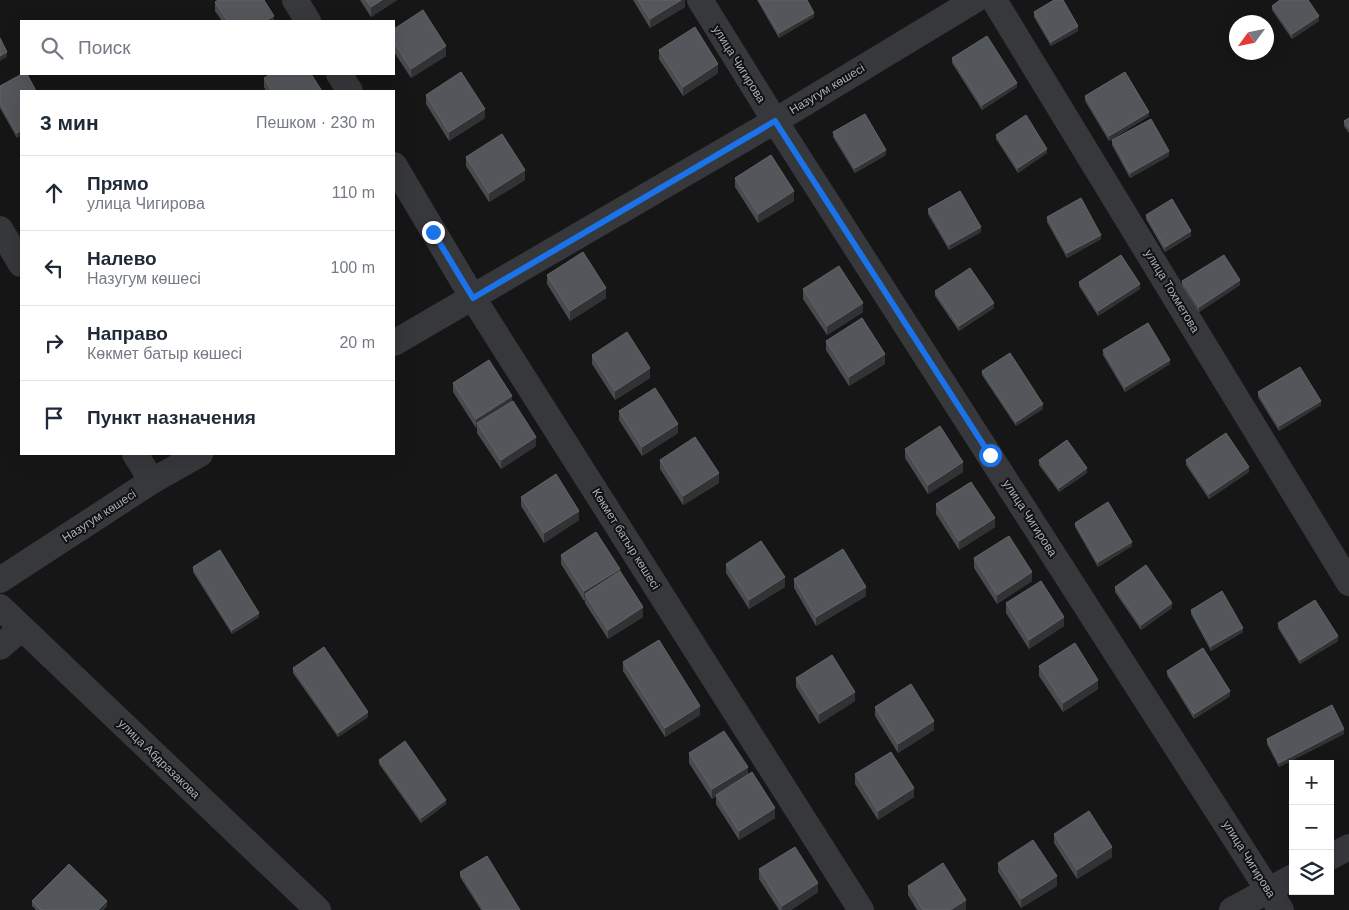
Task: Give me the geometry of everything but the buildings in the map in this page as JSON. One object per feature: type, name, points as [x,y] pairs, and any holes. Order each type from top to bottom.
[{"type":"street","points":[[295,0],[307,20]]},
{"type":"street","name":"улица Чигирова","points":[[700,0],[775,121],[1275,900]]},
{"type":"street","name":"Назугум көшесі","points":[[395,342],[775,121],[975,0]]},
{"type":"street","name":"улица Тохметова","points":[[994,0],[1349,582]]},
{"type":"street","points":[[340,75],[349,90]]},
{"type":"street","name":"Көкмет батыр көшесі","points":[[395,167],[473,298],[861,910]]},
{"type":"street","points":[[0,228],[20,262]]},
{"type":"street","points":[[136,455],[152,482]]},
{"type":"street","name":"Назугум көшесі","points":[[0,580],[152,482],[198,455]]},
{"type":"street","name":"улица Абдразакова","points":[[0,607],[318,910]]},
{"type":"street","points":[[0,647],[22,628]]},
{"type":"street","points":[[1334,855],[1349,847]]},
{"type":"street","points":[[1232,910],[1275,900],[1289,882]]},
{"type":"route","points":[[433,232],[473,298],[775,121],[990,455]]}]
